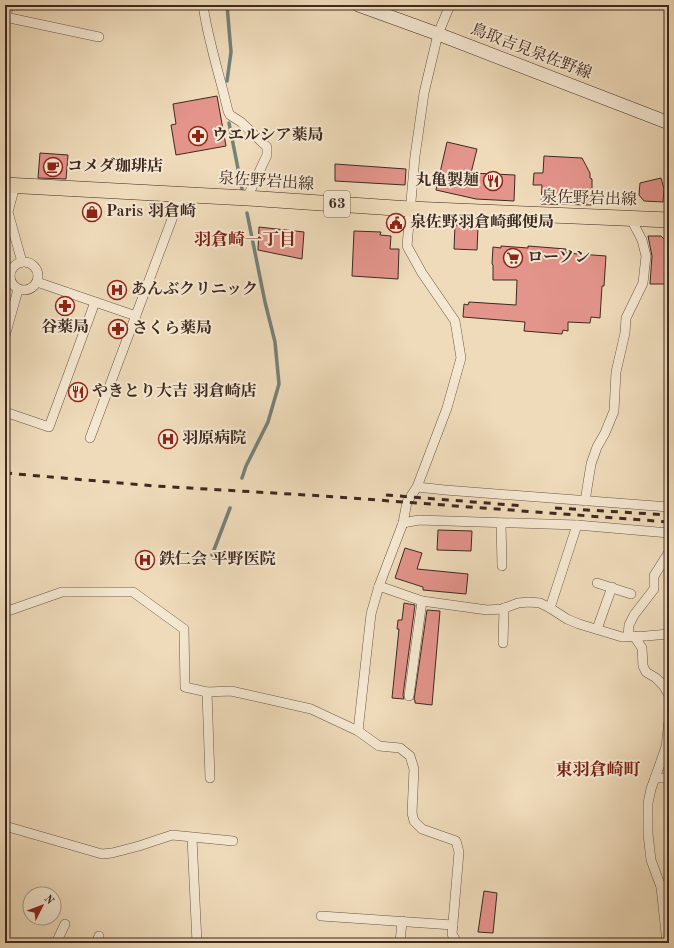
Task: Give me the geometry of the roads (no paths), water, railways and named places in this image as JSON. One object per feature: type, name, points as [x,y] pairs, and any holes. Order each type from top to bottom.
[{"type":"main road","points":[[5,13],[6,5]]},
{"type":"main road","name":"鳥取吉見泉佐野線","points":[[358,5],[438,34],[669,123]]},
{"type":"main road","name":"泉佐野岩出線","points":[[10,186],[247,198],[410,209],[669,220]]},
{"type":"street","points":[[203,5],[207,32],[220,76],[228,112],[241,122],[267,147],[267,155],[247,198]]},
{"type":"street","points":[[358,731],[370,622],[379,586],[403,523],[408,502],[417,487],[447,408],[461,358],[455,321],[422,274],[407,246],[415,156],[424,93],[438,34],[450,5]]},
{"type":"street","points":[[5,17],[99,37]]},
{"type":"street","points":[[10,186],[8,212],[22,262]]},
{"type":"street","points":[[90,438],[181,195]]},
{"type":"street","points":[[585,501],[591,464],[597,447],[614,411],[616,401],[616,372],[625,333],[626,318],[643,284],[646,256],[642,240],[631,219]]},
{"type":"street","points":[[22,262],[32,264],[38,277],[37,282],[31,289],[22,291],[18,290],[11,284],[8,271],[13,266],[22,262]]},
{"type":"street","points":[[37,282],[136,316]]},
{"type":"street","points":[[5,336],[18,290]]},
{"type":"street","points":[[5,412],[49,427],[95,302]]},
{"type":"street","points":[[417,487],[669,507]]},
{"type":"street","points":[[403,523],[419,520],[577,525],[669,533]]},
{"type":"street","points":[[501,523],[502,566]]},
{"type":"street","points":[[550,608],[577,525]]},
{"type":"street","points":[[669,552],[654,576],[654,589],[634,615],[629,626],[631,636],[642,648],[643,666],[646,672],[656,678],[663,685],[669,695],[669,698]]},
{"type":"street","points":[[597,583],[631,594]]},
{"type":"street","points":[[379,586],[422,601],[487,610],[504,608],[518,603],[540,603],[566,619],[622,636],[669,634]]},
{"type":"street","points":[[597,629],[612,588]]},
{"type":"street","points":[[5,612],[62,592],[133,592],[184,629],[185,687],[207,692],[231,691],[311,709],[358,731],[379,746],[400,748],[410,756],[414,769],[412,813],[414,821],[422,828],[456,841],[459,852],[452,934],[457,943]]},
{"type":"street","points":[[409,696],[422,601]]},
{"type":"street","points":[[503,643],[504,608]]},
{"type":"street","points":[[207,692],[210,778]]},
{"type":"street","points":[[667,940],[662,887],[651,860],[648,834],[648,803],[666,747],[669,720]]},
{"type":"street","points":[[655,778],[669,778]]},
{"type":"street","points":[[5,826],[102,854],[139,846],[172,835],[233,841]]},
{"type":"street","points":[[192,838],[197,943]]},
{"type":"street","points":[[321,916],[453,924]]},
{"type":"street","points":[[400,943],[402,921]]},
{"type":"street","points":[[56,943],[65,924]]},
{"type":"waterway","points":[[227,5],[231,52],[227,81]]},
{"type":"waterway","points":[[229,123],[242,189]]},
{"type":"waterway","points":[[242,478],[246,466],[268,422],[279,384],[275,342],[265,302],[247,213]]},
{"type":"waterway","points":[[212,555],[230,508]]},
{"type":"railway","points":[[5,473],[155,486],[324,496],[669,522]]},
{"type":"railway","points":[[386,495],[524,506]]},
{"type":"railway","points":[[555,508],[669,515]]},
{"type":"place","name":"ウエルシア薬局","points":[[198,136]]},
{"type":"place","name":"コメダ珈琲店","points":[[53,167]]},
{"type":"place","name":"丸亀製麺","points":[[493,181]]},
{"type":"place","name":"Paris 羽倉崎","points":[[92,212]]},
{"type":"place","name":"泉佐野羽倉崎郵便局","points":[[396,223]]},
{"type":"place","name":"ローソン","points":[[513,258]]},
{"type":"place","name":"あんぶクリニック","points":[[117,290]]},
{"type":"place","name":"谷薬局","points":[[65,306]]},
{"type":"place","name":"さくら薬局","points":[[118,329]]},
{"type":"place","name":"やきとり大吉 羽倉崎店","points":[[78,392]]},
{"type":"place","name":"羽原病院","points":[[168,439]]},
{"type":"place","name":"鉄仁会 平野医院","points":[[145,560]]},
{"type":"district","name":"羽倉崎一丁目","points":[[245,240]]},
{"type":"district","name":"東羽倉崎町","points":[[598,770]]}]
